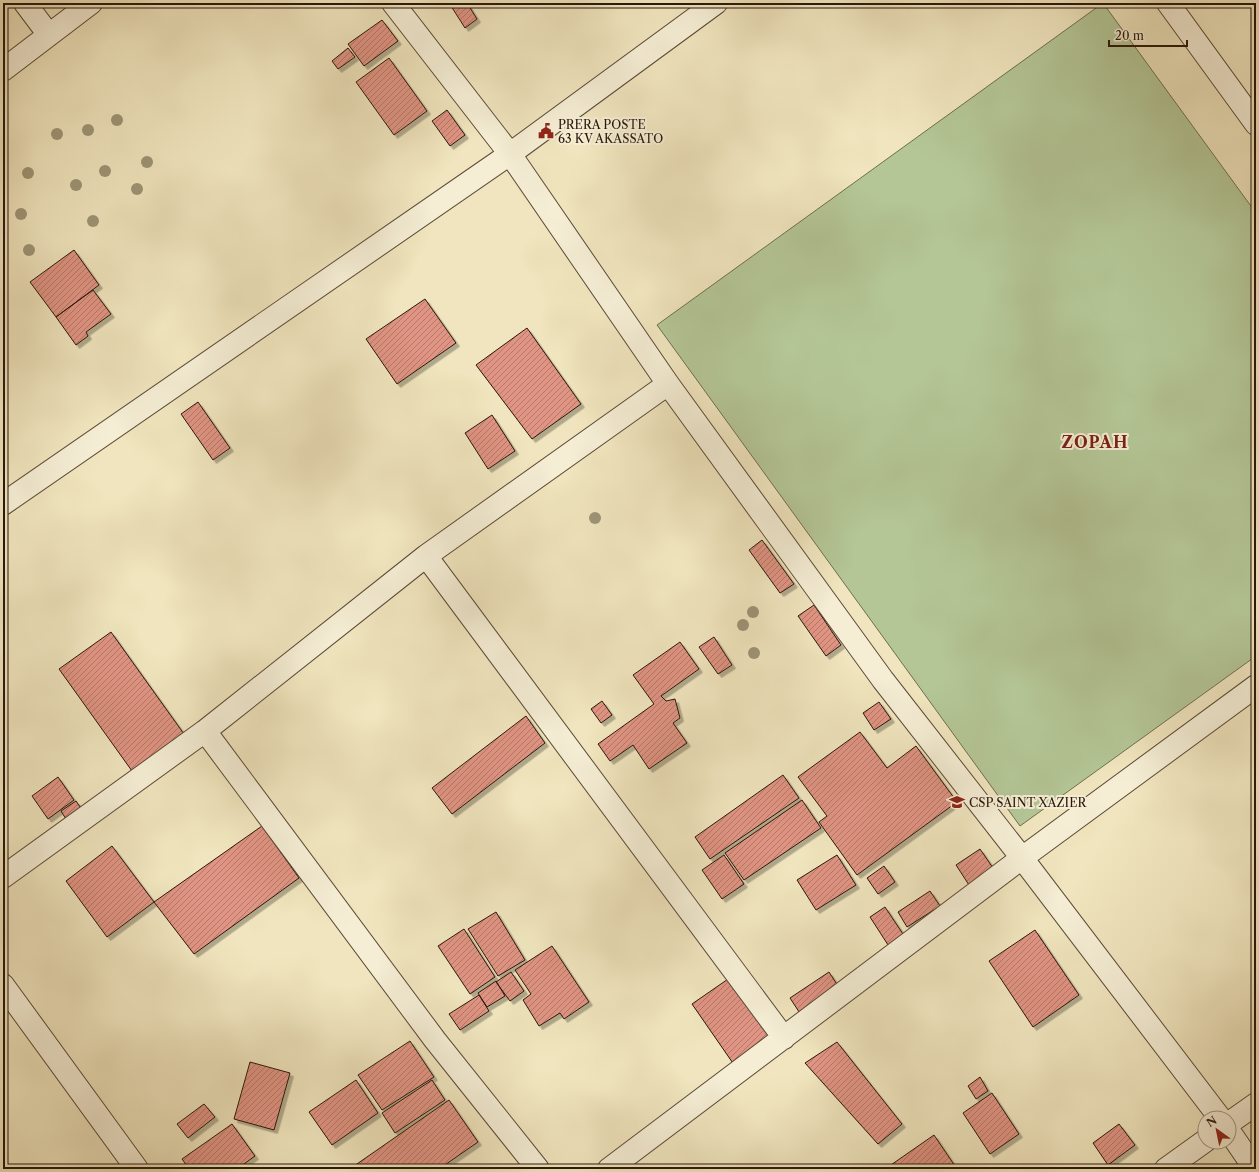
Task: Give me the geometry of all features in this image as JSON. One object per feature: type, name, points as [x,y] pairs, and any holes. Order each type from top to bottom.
[{"type":"street","points":[[26,3],[48,35]]},
{"type":"street","points":[[3,70],[90,3]]},
{"type":"street","points":[[393,3],[510,154],[668,384],[883,680],[1022,858],[1214,1110]]},
{"type":"street","points":[[6,497],[510,154],[716,3]]},
{"type":"street","points":[[1168,3],[1256,124]]},
{"type":"street","points":[[3,877],[205,731],[426,556],[668,384]]},
{"type":"street","points":[[426,556],[784,1038]]},
{"type":"street","points":[[609,1169],[1022,858],[1256,686]]},
{"type":"street","points":[[205,731],[436,1040],[538,1169]]},
{"type":"street","points":[[3,985],[137,1169]]},
{"type":"street","points":[[1237,1117],[1256,1104]]},
{"type":"street","points":[[1237,1142],[1256,1169]]},
{"type":"street","points":[[1166,1169],[1197,1147]]},
{"type":"green space","points":[[1103,3],[1256,213],[1256,656],[1020,826],[657,325]]},
{"type":"building","points":[[455,3],[467,3],[477,19],[465,28],[451,6]]},
{"type":"building","points":[[382,20],[398,41],[364,66],[348,44]]},
{"type":"building","points":[[348,48],[355,57],[338,69],[332,61]]},
{"type":"building","points":[[389,58],[427,111],[394,135],[356,82]]},
{"type":"building","points":[[447,110],[465,135],[450,146],[432,121]]},
{"type":"building","points":[[74,250],[99,285],[56,317],[30,282]]},
{"type":"building","points":[[93,290],[111,314],[86,332],[88,336],[76,345],[56,317]]},
{"type":"building","points":[[425,299],[456,343],[397,384],[366,339]]},
{"type":"building","points":[[527,328],[581,404],[532,439],[476,365]]},
{"type":"building","points":[[198,402],[230,448],[213,460],[181,414]]},
{"type":"building","points":[[492,415],[515,451],[488,469],[465,433]]},
{"type":"building","points":[[762,540],[794,584],[780,593],[749,550]]},
{"type":"building","points":[[814,605],[841,645],[826,656],[798,616]]},
{"type":"building","points":[[111,632],[184,734],[132,771],[59,669]]},
{"type":"building","points":[[714,637],[732,665],[718,674],[699,647]]},
{"type":"building","points":[[680,642],[699,669],[661,696],[666,701],[675,699],[680,718],[673,723],[687,743],[649,769],[633,745],[610,761],[598,744],[654,704],[633,675]]},
{"type":"building","points":[[602,701],[612,715],[601,723],[591,709]]},
{"type":"building","points":[[879,702],[891,719],[874,730],[863,713]]},
{"type":"building","points":[[526,716],[545,743],[452,814],[432,788]]},
{"type":"building","points":[[860,732],[887,768],[916,746],[957,802],[857,875],[819,822],[827,816],[798,777]]},
{"type":"building","points":[[783,775],[799,798],[710,859],[695,837]]},
{"type":"building","points":[[58,777],[74,800],[48,819],[32,796]]},
{"type":"building","points":[[802,800],[821,828],[744,880],[725,853]]},
{"type":"building","points":[[76,801],[85,814],[69,824],[61,811]]},
{"type":"building","points":[[262,826],[299,878],[194,954],[154,902]]},
{"type":"building","points":[[112,846],[154,902],[107,937],[66,881]]},
{"type":"building","points":[[980,849],[993,868],[969,885],[956,865]]},
{"type":"building","points":[[724,855],[744,884],[722,899],[702,870]]},
{"type":"building","points":[[837,855],[856,885],[816,910],[797,880]]},
{"type":"building","points":[[884,866],[895,882],[878,894],[867,878]]},
{"type":"building","points":[[930,891],[940,906],[907,927],[898,912]]},
{"type":"building","points":[[885,907],[905,937],[890,948],[870,917]]},
{"type":"building","points":[[496,912],[525,960],[498,976],[468,929]]},
{"type":"building","points":[[464,929],[495,977],[470,994],[438,946]]},
{"type":"building","points":[[1035,930],[1079,995],[1033,1027],[989,961]]},
{"type":"building","points":[[552,946],[589,1002],[564,1019],[560,1013],[539,1026],[523,1000],[531,994],[515,970]]},
{"type":"building","points":[[511,972],[524,991],[510,1001],[496,982]]},
{"type":"building","points":[[829,972],[838,986],[803,1018],[790,998]]},
{"type":"building","points":[[731,977],[775,1042],[737,1069],[692,1004]]},
{"type":"building","points":[[496,981],[505,996],[487,1007],[478,993]]},
{"type":"building","points":[[479,995],[489,1011],[460,1030],[449,1014]]},
{"type":"building","points":[[410,1041],[434,1077],[382,1110],[358,1075]]},
{"type":"building","points":[[837,1042],[902,1124],[878,1144],[805,1063]]},
{"type":"building","points":[[250,1062],[290,1073],[274,1130],[234,1119]]},
{"type":"building","points":[[980,1077],[988,1091],[976,1099],[968,1086]]},
{"type":"building","points":[[356,1080],[378,1113],[332,1145],[309,1112]]},
{"type":"building","points":[[432,1080],[445,1100],[395,1133],[382,1113]]},
{"type":"building","points":[[992,1093],[1019,1134],[990,1154],[963,1113]]},
{"type":"building","points":[[449,1100],[478,1142],[439,1169],[356,1169],[354,1166]]},
{"type":"building","points":[[204,1104],[215,1117],[188,1138],[177,1124]]},
{"type":"building","points":[[232,1124],[255,1156],[237,1169],[189,1169],[182,1159]]},
{"type":"building","points":[[1119,1124],[1135,1145],[1108,1165],[1093,1143]]},
{"type":"building","points":[[934,1135],[957,1169],[890,1169],[888,1167]]},
{"type":"place","name":"PRERA POSTE 63 KV AKASSATO","points":[[546,131]]},
{"type":"place","name":"CSP SAINT XAZIER","points":[[957,802]]},
{"type":"district","name":"ZOPAH","points":[[1095,442]]}]
